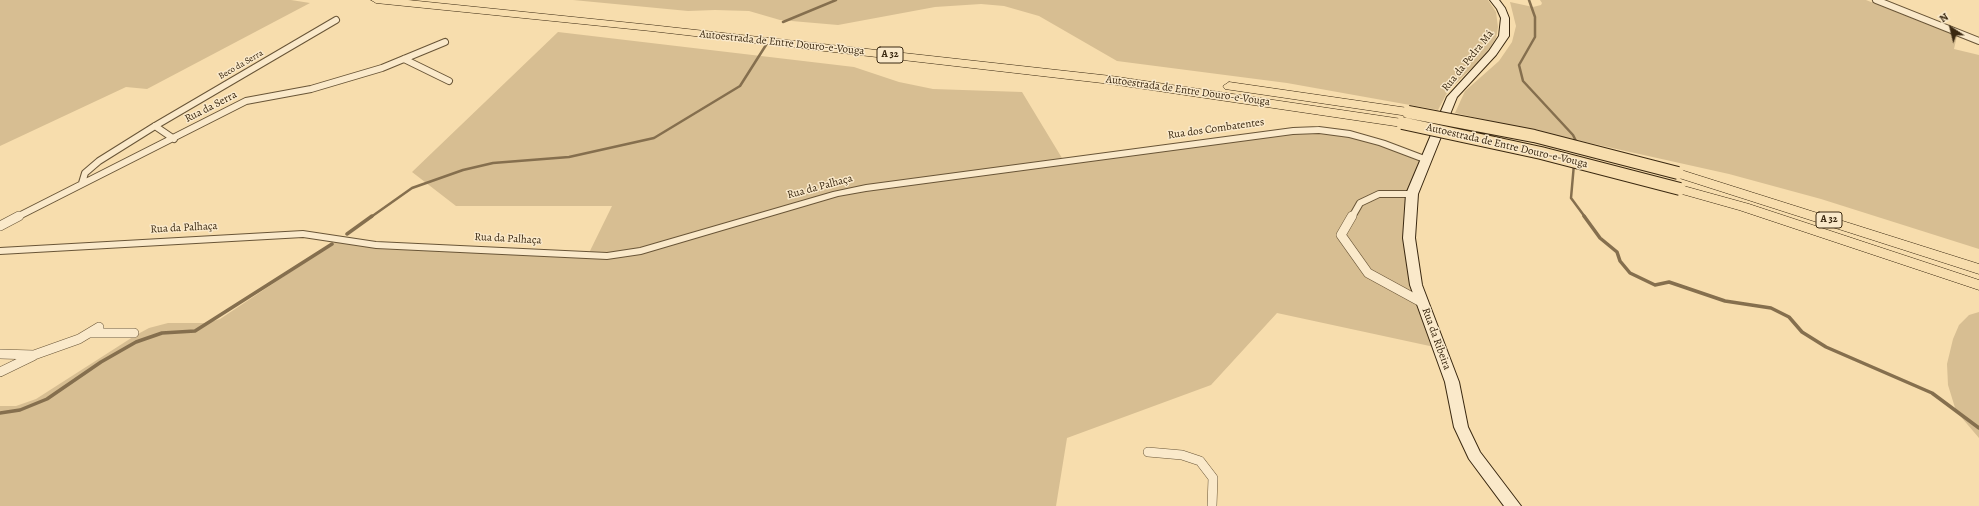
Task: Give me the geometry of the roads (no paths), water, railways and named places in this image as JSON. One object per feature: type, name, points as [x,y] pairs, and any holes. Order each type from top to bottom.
[{"type":"highway","name":"Autoestrada de Entre Douro-e-Vouga","points":[[376,0],[651,28],[1111,80],[1405,117],[1744,207],[1979,285]]},
{"type":"highway","name":"Autoestrada de Entre Douro-e-Vouga","points":[[449,0],[1115,70],[1405,117],[1534,136],[1678,173],[1979,269]]},
{"type":"main road","name":"Rua da Pedra Má","points":[[1427,160],[1455,93],[1493,52],[1504,36],[1505,18],[1501,8],[1494,0]]},
{"type":"main road","name":"Rua da Ribeira","points":[[1427,160],[1412,194],[1409,238],[1416,285],[1452,382],[1461,427],[1474,455],[1513,506]]},
{"type":"street","points":[[1876,0],[1979,41]]},
{"type":"street","name":"Beco da Serra","points":[[82,183],[85,173],[99,161],[155,126],[336,20]]},
{"type":"street","name":"Rua da Serra","points":[[0,226],[82,183],[174,139],[246,101],[311,89],[382,68],[445,42]]},
{"type":"street","points":[[404,59],[449,81]]},
{"type":"street","points":[[155,126],[174,139]]},
{"type":"street","name":"Rua dos Combatentes","points":[[1005,169],[1293,131],[1319,130],[1350,134],[1382,143],[1427,160]]},
{"type":"street","name":"Rua da Palhaça","points":[[0,251],[303,234],[376,245],[607,256],[624,254],[851,191],[1005,169]]},
{"type":"street","points":[[1412,194],[1379,194],[1360,203],[1341,235],[1368,273],[1423,303]]},
{"type":"street","points":[[0,372],[34,355],[79,338],[99,327]]},
{"type":"street","points":[[89,333],[134,333]]},
{"type":"street","points":[[0,354],[34,355]]},
{"type":"street","points":[[1148,452],[1182,455],[1200,461],[1213,478],[1212,506]]},
{"type":"waterway","points":[[783,22],[836,0]]},
{"type":"waterway","points":[[1529,0],[1535,17],[1535,37],[1519,65],[1523,81],[1573,135],[1577,143]]},
{"type":"waterway","points":[[371,217],[412,188],[463,170],[493,163],[569,157],[654,138],[740,86],[766,45]]},
{"type":"waterway","points":[[1574,164],[1571,198],[1585,217]]},
{"type":"waterway","points":[[347,234],[372,216]]},
{"type":"waterway","points":[[1584,216],[1600,238],[1617,252],[1620,261],[1630,273],[1655,285],[1669,282],[1725,301],[1771,308],[1789,317],[1802,332],[1826,347],[1932,393],[1979,428]]},
{"type":"waterway","points":[[0,413],[20,410],[47,399],[101,362],[136,342],[162,333],[195,331],[332,244]]}]
